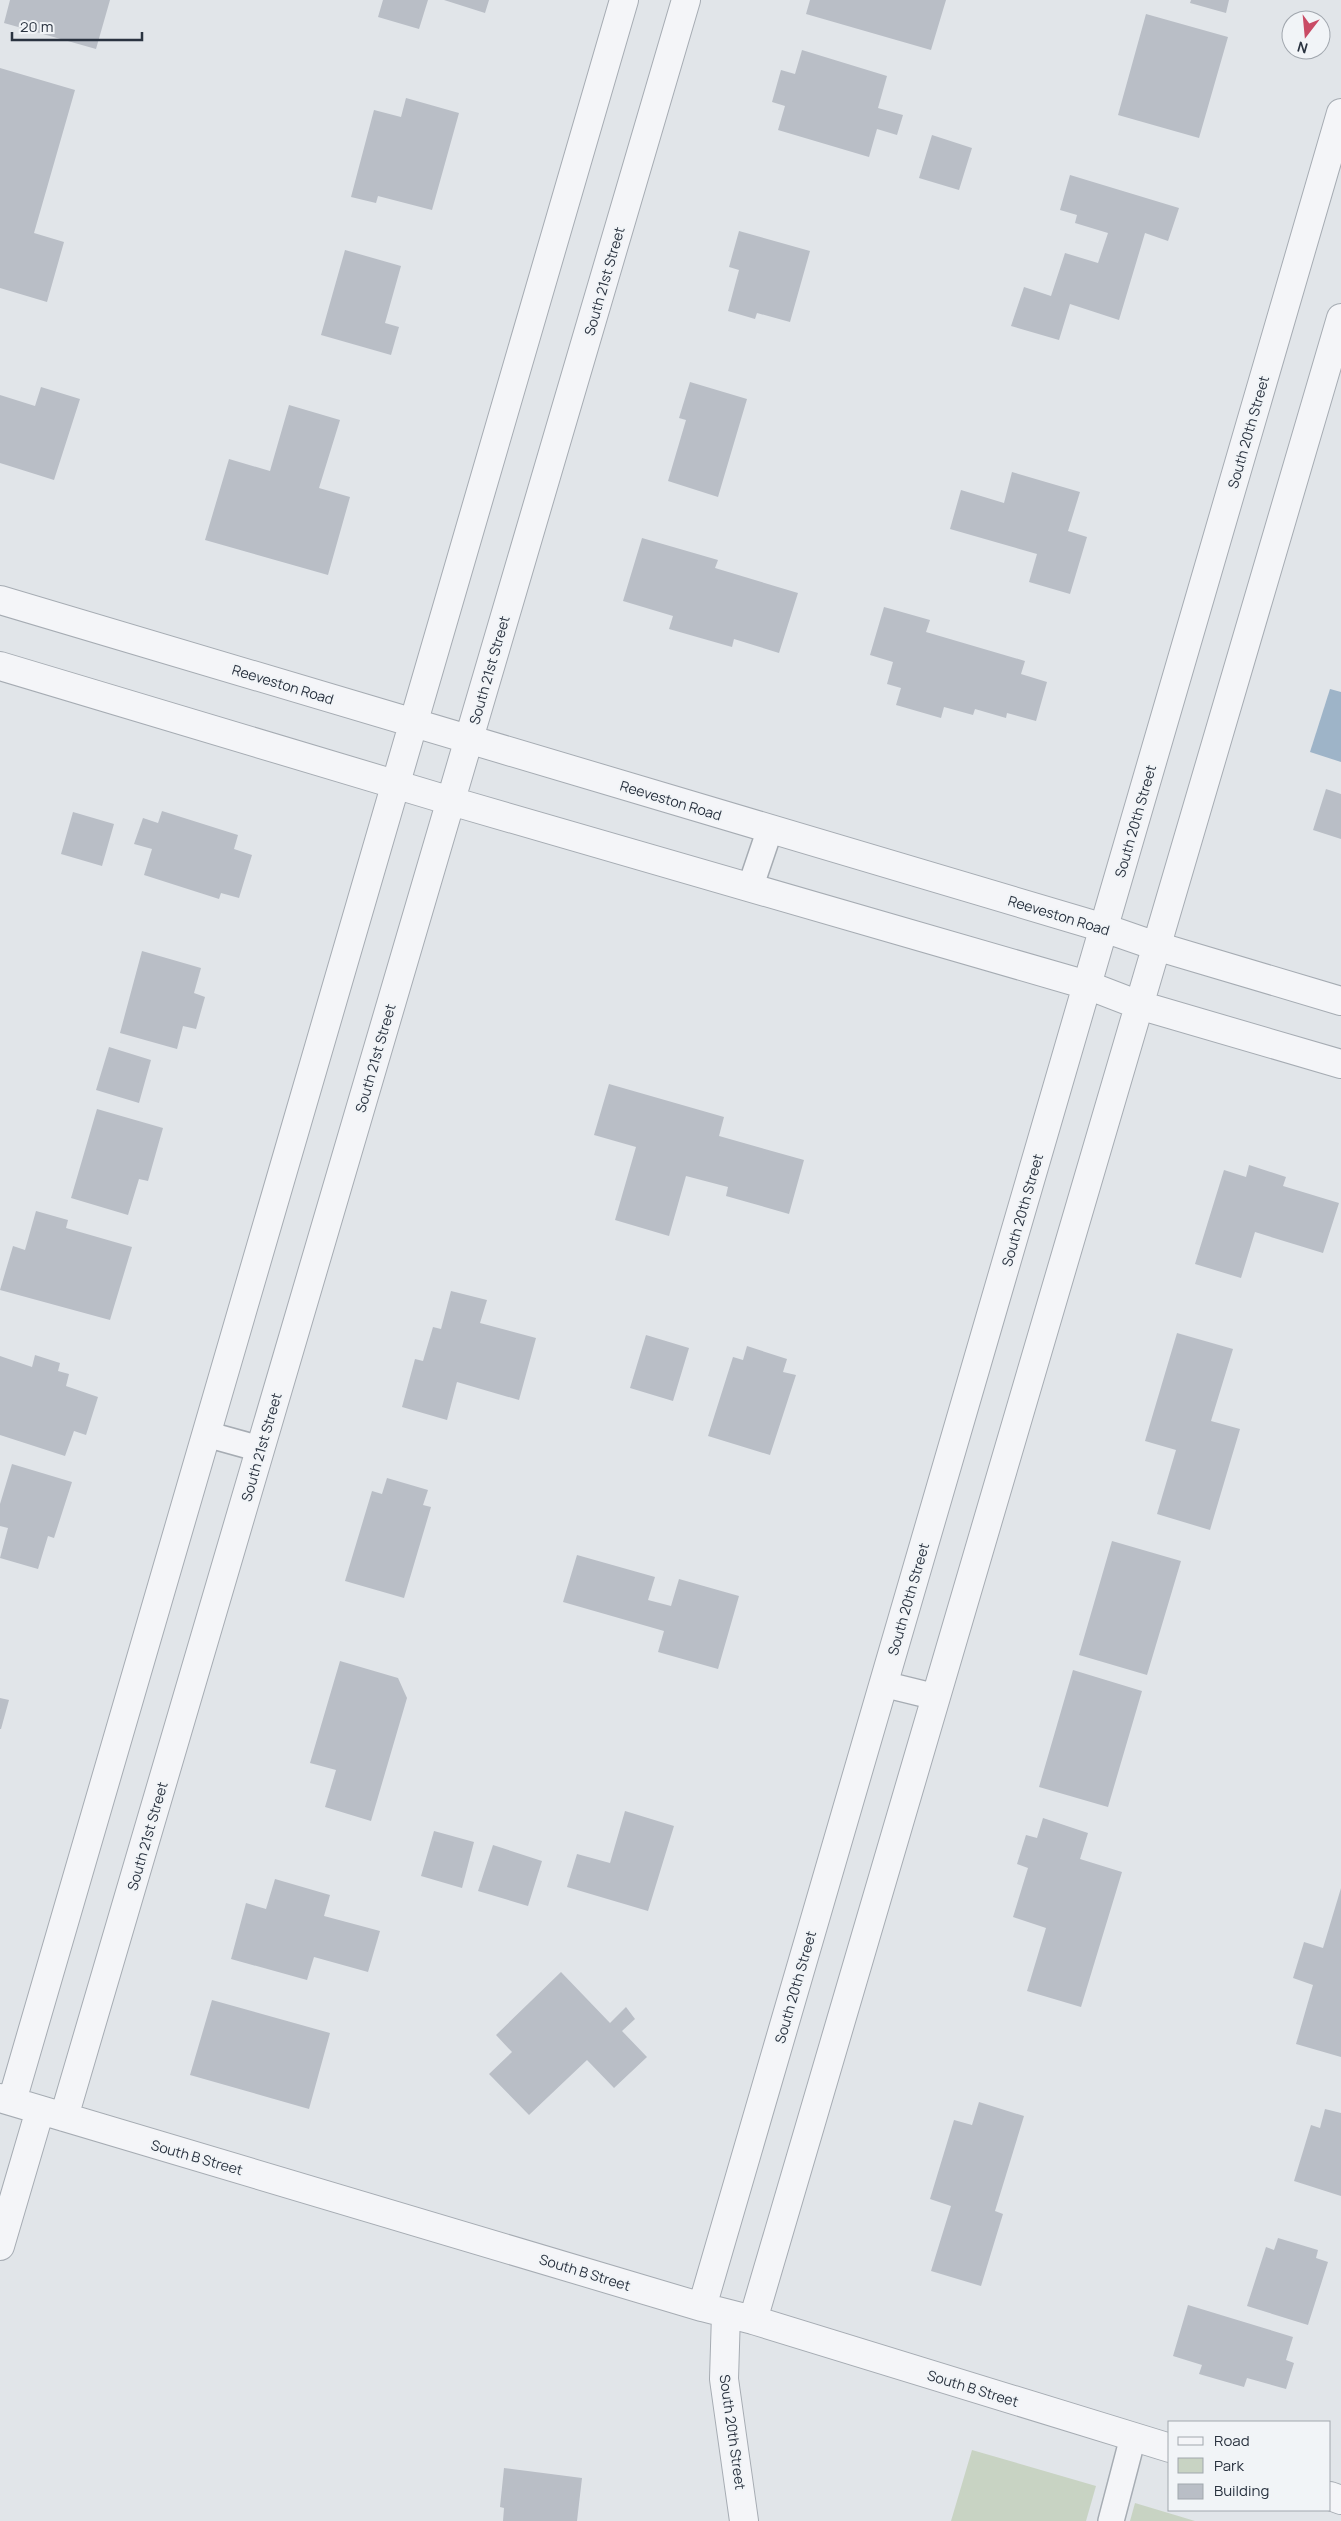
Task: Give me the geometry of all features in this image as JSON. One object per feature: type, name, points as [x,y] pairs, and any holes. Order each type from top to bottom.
[{"type":"street","points":[[6,2100],[206,1434],[624,0]]},
{"type":"street","name":"South 21st Street","points":[[0,2246],[52,2114],[260,1449],[684,0]]},
{"type":"street","name":"South 20th Street","points":[[744,2521],[714,2310],[883,1684],[1087,985],[1335,157],[1341,113]]},
{"type":"street","points":[[753,2320],[1341,318]]},
{"type":"street","name":"Reeveston Road","points":[[0,600],[1104,928],[1156,946],[1341,1001]]},
{"type":"street","points":[[0,666],[450,801],[1087,985],[1140,1005],[1341,1064]]},
{"type":"street","name":"South B Street","points":[[6,2100],[753,2320],[1168,2447]]},
{"type":"lane","points":[[750,888],[770,829]]},
{"type":"lane","points":[[206,1434],[260,1449]]},
{"type":"lane","points":[[883,1684],[936,1696]]},
{"type":"lane","points":[[1111,2521],[1133,2437]]},
{"type":"green space","points":[[972,2450],[1096,2486],[1086,2521],[951,2521]]},
{"type":"green space","points":[[1135,2503],[1195,2521],[1130,2521]]},
{"type":"water","points":[[1330,689],[1341,692],[1341,762],[1310,752]]},
{"type":"building","points":[[10,0],[110,0],[96,49],[4,23]]},
{"type":"building","points":[[383,0],[428,0],[419,29],[378,17]]},
{"type":"building","points":[[444,0],[489,0],[485,13]]},
{"type":"building","points":[[810,0],[946,0],[931,50],[806,14]]},
{"type":"building","points":[[1191,0],[1229,0],[1226,13],[1190,3]]},
{"type":"building","points":[[1146,14],[1228,37],[1199,138],[1118,115]]},
{"type":"building","points":[[802,50],[887,76],[878,108],[903,115],[897,135],[877,129],[869,157],[778,130],[785,106],[772,102],[781,70],[795,74]]},
{"type":"building","points":[[0,68],[75,90],[34,233],[64,242],[47,302],[0,288]]},
{"type":"building","points":[[406,98],[459,113],[432,210],[378,196],[376,203],[351,197],[374,110],[401,117]]},
{"type":"building","points":[[932,135],[972,148],[959,190],[919,178]]},
{"type":"building","points":[[1070,175],[1179,208],[1168,241],[1145,233],[1119,320],[1070,304],[1059,340],[1011,326],[1024,287],[1051,296],[1065,253],[1098,263],[1108,233],[1075,223],[1077,215],[1060,210]]},
{"type":"building","points":[[739,231],[810,251],[790,322],[757,313],[755,319],[728,311],[739,270],[729,267]]},
{"type":"building","points":[[345,250],[401,266],[385,323],[399,327],[391,355],[321,335]]},
{"type":"building","points":[[690,382],[747,399],[718,497],[668,481],[686,420],[679,418]]},
{"type":"building","points":[[41,387],[80,399],[54,480],[0,463],[0,395],[35,406]]},
{"type":"building","points":[[289,405],[340,420],[319,488],[350,497],[328,575],[205,540],[229,459],[270,471]]},
{"type":"building","points":[[1012,472],[1080,492],[1068,531],[1087,537],[1070,594],[1029,582],[1037,554],[950,529],[961,490],[1004,503]]},
{"type":"building","points":[[642,538],[718,560],[715,568],[798,593],[779,653],[734,639],[732,647],[669,629],[673,616],[623,601]]},
{"type":"building","points":[[884,607],[930,620],[926,632],[1025,661],[1021,674],[1047,682],[1036,721],[1007,713],[1006,718],[975,709],[973,715],[944,707],[941,718],[896,705],[901,688],[887,684],[893,662],[870,655]]},
{"type":"building","points":[[1326,789],[1341,794],[1341,839],[1313,830]]},
{"type":"building","points":[[162,811],[238,835],[234,849],[252,855],[239,898],[221,893],[219,899],[144,875],[152,849],[134,844],[143,818],[158,823]]},
{"type":"building","points":[[73,812],[114,824],[102,866],[61,854]]},
{"type":"building","points":[[142,951],[201,968],[194,993],[205,997],[196,1029],[183,1026],[177,1049],[120,1033]]},
{"type":"building","points":[[109,1047],[151,1060],[139,1103],[96,1090]]},
{"type":"building","points":[[609,1084],[724,1117],[719,1136],[804,1160],[789,1214],[726,1196],[728,1187],[686,1176],[669,1236],[615,1220],[636,1147],[594,1135]]},
{"type":"building","points":[[97,1109],[163,1128],[148,1181],[139,1179],[128,1215],[71,1198]]},
{"type":"building","points":[[1249,1165],[1286,1177],[1283,1186],[1339,1203],[1323,1253],[1255,1232],[1241,1278],[1195,1264],[1224,1170],[1246,1177]]},
{"type":"building","points":[[36,1211],[68,1220],[66,1228],[132,1247],[110,1320],[0,1290],[13,1246],[25,1250]]},
{"type":"building","points":[[451,1291],[487,1300],[480,1323],[536,1338],[519,1400],[457,1382],[447,1420],[402,1407],[415,1359],[423,1361],[433,1327],[441,1329]]},
{"type":"building","points":[[1177,1333],[1233,1349],[1211,1421],[1240,1429],[1210,1530],[1157,1514],[1176,1450],[1145,1441]]},
{"type":"building","points":[[646,1335],[689,1348],[673,1401],[630,1388]]},
{"type":"building","points":[[747,1346],[787,1359],[783,1372],[796,1375],[770,1455],[708,1436],[733,1357],[743,1360]]},
{"type":"building","points":[[35,1355],[60,1363],[58,1371],[69,1374],[66,1386],[98,1397],[86,1435],[74,1431],[65,1456],[0,1435],[0,1356],[32,1367]]},
{"type":"building","points":[[12,1464],[72,1482],[54,1538],[48,1536],[38,1569],[0,1558],[8,1528],[0,1526],[0,1504]]},
{"type":"building","points":[[387,1478],[428,1490],[423,1505],[431,1507],[404,1598],[345,1581],[372,1491],[382,1494]]},
{"type":"building","points":[[1112,1541],[1181,1561],[1147,1675],[1079,1655]]},
{"type":"building","points":[[577,1555],[655,1577],[648,1600],[671,1606],[679,1579],[739,1596],[718,1669],[658,1652],[664,1631],[563,1602]]},
{"type":"building","points":[[340,1661],[398,1678],[407,1698],[371,1821],[325,1807],[336,1770],[310,1763]]},
{"type":"building","points":[[1073,1670],[1142,1691],[1108,1807],[1039,1787]]},
{"type":"building","points":[[0,1698],[9,1700],[1,1729],[0,1729]]},
{"type":"building","points":[[625,1811],[674,1826],[648,1911],[567,1887],[577,1854],[610,1863]]},
{"type":"building","points":[[1043,1818],[1088,1833],[1080,1859],[1122,1872],[1081,2007],[1027,1991],[1046,1928],[1013,1917],[1028,1868],[1017,1864],[1026,1835],[1037,1838]]},
{"type":"building","points":[[434,1831],[474,1842],[462,1888],[421,1876]]},
{"type":"building","points":[[493,1845],[542,1861],[528,1906],[478,1891]]},
{"type":"building","points":[[275,1879],[330,1895],[324,1916],[380,1931],[368,1972],[314,1957],[307,1980],[231,1959],[246,1903],[266,1909]]},
{"type":"building","points":[[1341,1888],[1341,2057],[1296,2044],[1313,1985],[1293,1978],[1304,1942],[1323,1948]]},
{"type":"building","points":[[561,1972],[610,2023],[626,2007],[635,2019],[622,2031],[647,2057],[614,2088],[587,2060],[529,2115],[489,2074],[512,2052],[496,2035]]},
{"type":"building","points":[[212,2000],[330,2033],[309,2109],[190,2075]]},
{"type":"building","points":[[979,2102],[1024,2116],[995,2211],[1003,2214],[981,2286],[931,2271],[951,2206],[930,2199],[954,2120],[972,2125]]},
{"type":"building","points":[[1325,2109],[1341,2113],[1341,2196],[1294,2181],[1311,2125],[1320,2128]]},
{"type":"building","points":[[1278,2238],[1318,2250],[1316,2258],[1328,2262],[1308,2325],[1247,2306],[1266,2247],[1274,2250]]},
{"type":"building","points":[[1188,2305],[1293,2337],[1286,2360],[1294,2363],[1286,2389],[1247,2378],[1244,2387],[1199,2374],[1202,2365],[1173,2356]]},
{"type":"building","points":[[504,2468],[582,2478],[577,2521],[503,2521],[504,2508],[500,2507]]}]
